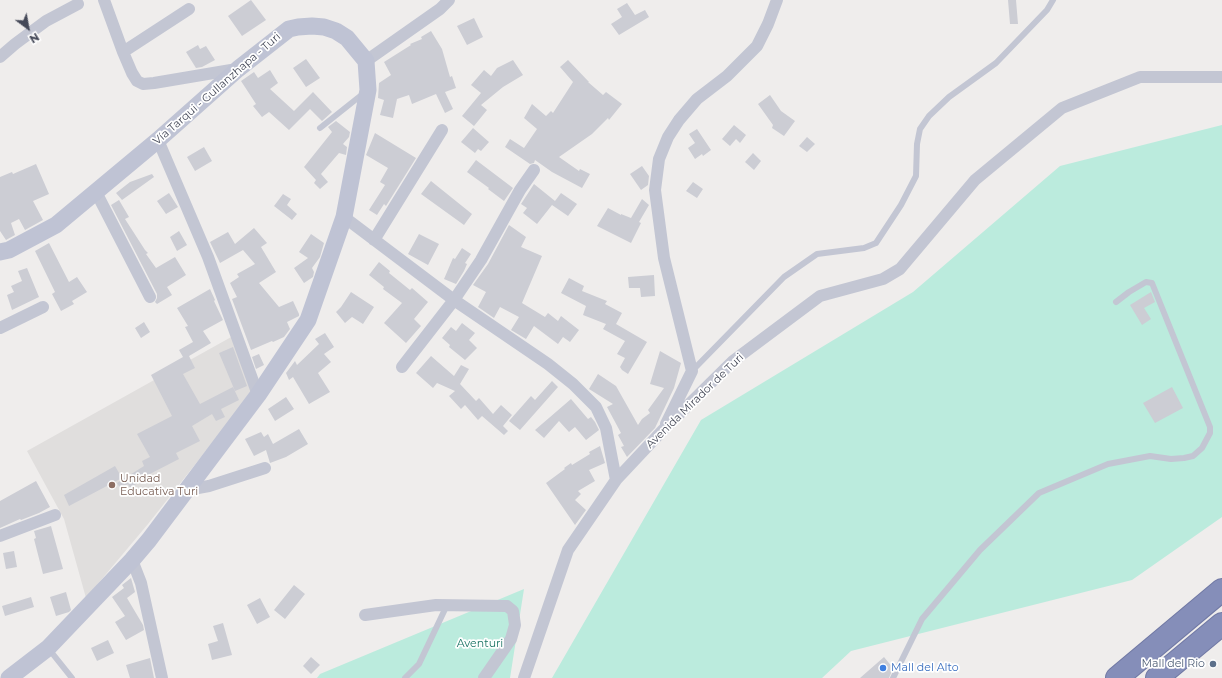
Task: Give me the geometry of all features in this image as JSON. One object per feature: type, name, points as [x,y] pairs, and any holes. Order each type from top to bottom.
[{"type":"highway","points":[[1117,678],[1222,590]]},
{"type":"highway","points":[[1157,678],[1222,624]]},
{"type":"highway","points":[[1180,659],[1222,632]]},
{"type":"main road","name":"Vía Tarqui - Gullanzhapa - Turi","points":[[0,252],[9,250],[56,225],[158,140],[238,69],[288,29],[298,27],[324,27],[336,31],[347,38],[366,61]]},
{"type":"main road","points":[[9,678],[48,648],[132,560],[187,490],[258,395],[308,320],[344,217],[368,90],[366,61]]},
{"type":"street","points":[[104,0],[123,52],[137,81],[143,84],[154,83],[238,69]]},
{"type":"street","points":[[366,61],[440,9],[449,0]]},
{"type":"street","points":[[662,431],[692,370],[663,251],[655,190],[659,159],[668,137],[679,120],[697,99],[727,76],[757,46],[768,24],[777,0]]},
{"type":"street","points":[[0,57],[46,21],[78,4]]},
{"type":"street","points":[[123,52],[189,9]]},
{"type":"street","name":"Avenida Mirador de Turi","points":[[524,678],[568,550],[616,480],[662,431],[733,361],[820,296],[883,280],[900,269],[975,180],[1062,108],[1140,77],[1222,77]]},
{"type":"street","points":[[374,240],[442,130]]},
{"type":"street","points":[[158,140],[208,257],[258,395]]},
{"type":"street","points":[[402,366],[454,300],[481,260],[520,190],[534,170]]},
{"type":"street","points":[[96,192],[150,297]]},
{"type":"street","points":[[344,217],[454,300],[548,364],[573,384],[596,407],[606,428],[616,480]]},
{"type":"street","points":[[0,328],[43,307]]},
{"type":"street","points":[[187,490],[209,486],[265,468]]},
{"type":"street","points":[[0,536],[55,515]]},
{"type":"street","points":[[132,560],[141,583],[162,678]]},
{"type":"street","points":[[365,615],[436,605],[507,606],[513,611],[515,625],[511,639],[484,678]]},
{"type":"lane","points":[[692,370],[784,277],[817,254],[864,248],[876,243],[901,205],[916,176],[917,144],[920,129],[929,116],[949,97],[996,63],[1047,10],[1053,0]]},
{"type":"lane","points":[[320,128],[368,90]]},
{"type":"lane","points":[[893,678],[922,619],[980,550],[1039,493],[1108,464],[1150,456],[1172,459],[1184,458],[1193,456],[1202,448],[1210,433],[1210,427],[1152,283],[1146,282],[1116,302]]},
{"type":"lane","points":[[404,678],[419,664],[447,605]]},
{"type":"lane","points":[[48,648],[72,678]]},
{"type":"shaded area","name":"Unidad Educativa Turi","points":[[233,336],[254,390],[148,524],[86,598],[64,519],[27,451]]},
{"type":"green space","points":[[1222,125],[1222,517],[1132,580],[851,651],[822,678],[552,678],[701,420],[913,292],[1060,166]]},
{"type":"green space","name":"Aventuri","points":[[524,589],[510,678],[317,678],[320,674]]},
{"type":"building","points":[[251,0],[266,20],[242,36],[228,16]]},
{"type":"building","points":[[1008,0],[1016,0],[1018,24],[1010,24]]},
{"type":"building","points":[[627,3],[635,15],[645,10],[649,17],[619,35],[611,24],[622,17],[617,9]]},
{"type":"building","points":[[474,18],[483,37],[467,45],[457,26]]},
{"type":"building","points":[[431,31],[442,49],[450,77],[452,76],[456,88],[445,92],[453,109],[445,113],[436,94],[412,104],[409,95],[397,99],[393,118],[380,115],[384,100],[378,98],[379,83],[391,75],[384,62],[411,45],[410,44],[422,39],[421,37]]},
{"type":"building","points":[[198,45],[200,49],[206,46],[215,60],[202,67],[196,68],[186,52]]},
{"type":"building","points":[[306,59],[320,78],[306,87],[293,68]]},
{"type":"building","points":[[513,60],[523,75],[503,87],[481,105],[487,110],[474,126],[462,116],[481,93],[471,85],[484,70],[491,76],[497,68]]},
{"type":"building","points":[[568,60],[588,82],[603,95],[606,92],[622,104],[609,120],[608,118],[592,134],[559,157],[579,171],[580,169],[590,174],[582,188],[552,172],[535,160],[534,163],[530,164],[505,147],[510,139],[524,148],[537,129],[524,118],[532,104],[546,116],[551,111],[553,113],[573,82],[560,67]]},
{"type":"building","points":[[270,70],[278,83],[270,89],[294,111],[313,92],[332,112],[322,121],[310,109],[289,130],[269,112],[262,117],[253,106],[256,104],[241,81],[254,72],[258,78]]},
{"type":"building","points":[[770,95],[781,111],[795,121],[784,136],[772,128],[773,125],[758,104]]},
{"type":"building","points":[[336,121],[350,132],[349,137],[343,144],[347,147],[346,155],[339,153],[321,174],[328,182],[320,189],[314,183],[316,180],[304,167],[332,132],[328,127]]},
{"type":"building","points":[[734,125],[746,135],[740,143],[736,139],[730,146],[722,139]]},
{"type":"building","points":[[473,128],[489,142],[481,151],[478,149],[475,153],[461,142]]},
{"type":"building","points":[[697,129],[711,150],[703,156],[702,154],[695,159],[688,148],[695,143],[689,134]]},
{"type":"building","points":[[375,133],[416,158],[386,206],[384,204],[377,215],[369,210],[385,185],[380,182],[388,168],[366,155]]},
{"type":"building","points":[[807,137],[815,144],[807,152],[799,146]]},
{"type":"building","points":[[204,147],[212,161],[195,171],[187,157]]},
{"type":"building","points":[[753,153],[761,161],[754,170],[745,162]]},
{"type":"building","points":[[476,160],[513,188],[504,201],[467,172]]},
{"type":"building","points":[[36,164],[49,194],[33,201],[43,220],[25,230],[19,219],[11,223],[15,235],[6,240],[0,231],[0,177],[12,172],[13,174]]},
{"type":"building","points":[[642,166],[649,176],[648,185],[641,190],[630,174]]},
{"type":"building","points":[[152,174],[154,177],[122,200],[116,193],[130,182]]},
{"type":"building","points":[[431,181],[472,214],[464,225],[421,194]]},
{"type":"building","points":[[693,182],[703,189],[697,198],[686,191]]},
{"type":"building","points":[[534,184],[555,201],[561,193],[577,204],[568,216],[552,205],[537,224],[523,213],[527,208],[521,204]]},
{"type":"building","points":[[169,193],[178,207],[166,214],[157,201]]},
{"type":"building","points":[[283,194],[291,199],[287,205],[297,214],[292,220],[274,206]]},
{"type":"building","points":[[642,199],[649,205],[639,222],[641,223],[631,243],[597,226],[608,208],[621,215],[631,218]]},
{"type":"building","points":[[119,200],[129,217],[125,219],[148,253],[146,254],[156,268],[175,257],[186,275],[167,287],[172,295],[157,304],[155,302],[157,294],[111,205]]},
{"type":"building","points":[[509,225],[526,237],[521,247],[542,256],[522,303],[545,317],[548,313],[558,321],[561,316],[579,330],[570,342],[563,337],[558,344],[534,326],[526,339],[511,330],[519,317],[500,307],[494,318],[478,307],[486,292],[473,285],[488,264]]},
{"type":"building","points":[[254,228],[267,243],[261,247],[276,272],[259,283],[279,307],[293,301],[299,316],[287,322],[290,329],[284,337],[251,350],[232,299],[237,297],[230,283],[239,277],[237,274],[255,264],[243,250],[220,263],[210,242],[228,232],[235,244]]},
{"type":"building","points":[[179,231],[187,245],[177,251],[170,237]]},
{"type":"building","points":[[311,234],[324,243],[320,257],[312,268],[314,272],[313,277],[304,283],[294,268],[308,258],[299,252]]},
{"type":"building","points":[[419,234],[439,244],[428,265],[408,254]]},
{"type":"building","points":[[49,243],[69,282],[77,277],[87,292],[72,301],[74,304],[61,311],[52,294],[55,292],[35,251]]},
{"type":"building","points":[[462,248],[471,254],[465,263],[467,264],[464,271],[456,284],[444,279],[453,258],[455,259]]},
{"type":"building","points":[[379,262],[390,271],[389,273],[410,290],[412,288],[428,302],[414,319],[421,326],[406,343],[384,323],[402,303],[383,289],[384,287],[369,275]]},
{"type":"building","points":[[27,268],[39,297],[12,310],[7,295],[14,292],[11,286],[22,281],[18,271]]},
{"type":"building","points":[[654,275],[655,296],[641,297],[640,288],[629,288],[628,277]]},
{"type":"building","points":[[569,278],[584,286],[582,291],[607,301],[605,304],[622,313],[616,324],[647,342],[628,374],[620,367],[625,358],[617,354],[625,341],[603,329],[606,324],[583,315],[586,306],[561,293]]},
{"type":"building","points":[[210,289],[223,320],[203,331],[211,343],[189,356],[195,368],[183,374],[200,404],[233,387],[239,400],[221,409],[225,417],[216,421],[212,414],[192,426],[200,441],[176,453],[179,459],[140,479],[141,481],[130,488],[128,484],[120,488],[117,483],[144,466],[142,461],[150,457],[137,434],[172,416],[151,375],[183,357],[179,350],[193,342],[185,327],[188,326],[177,308]]},
{"type":"building","points":[[351,292],[374,307],[363,324],[352,317],[345,323],[336,312]]},
{"type":"building","points":[[1151,292],[1155,302],[1144,308],[1151,319],[1142,325],[1130,305]]},
{"type":"building","points":[[144,322],[150,332],[141,338],[135,328]]},
{"type":"building","points":[[462,323],[475,333],[469,340],[477,348],[465,360],[449,347],[450,345],[442,338],[451,327],[456,331]]},
{"type":"building","points":[[325,333],[334,347],[324,354],[331,362],[318,373],[330,392],[309,404],[293,377],[289,380],[286,373],[295,361],[297,365],[319,344],[315,339]]},
{"type":"building","points":[[233,347],[247,386],[235,391],[219,353]]},
{"type":"building","points":[[660,351],[681,363],[674,388],[655,428],[627,457],[621,447],[624,446],[618,435],[621,433],[607,407],[613,404],[589,389],[598,374],[616,386],[638,425],[642,419],[650,413],[648,410],[664,388],[650,384]]},
{"type":"building","points":[[259,354],[264,365],[256,369],[252,357]]},
{"type":"building","points":[[431,356],[454,376],[461,365],[469,369],[460,384],[476,401],[479,398],[493,414],[501,405],[512,415],[503,426],[508,431],[504,435],[482,416],[478,420],[465,405],[461,409],[449,396],[455,391],[437,383],[433,388],[416,373]]},
{"type":"building","points":[[552,381],[558,387],[520,430],[509,421],[531,396],[535,400]]},
{"type":"building","points":[[1172,387],[1183,408],[1155,423],[1143,403]]},
{"type":"building","points":[[286,397],[294,409],[275,421],[268,409]]},
{"type":"building","points":[[571,399],[588,419],[591,417],[599,430],[586,440],[575,427],[569,432],[559,421],[544,438],[535,430]]},
{"type":"building","points":[[299,429],[308,444],[286,457],[270,463],[266,450],[254,456],[245,439],[261,432],[264,437],[268,434],[273,444]]},
{"type":"building","points":[[600,446],[605,463],[589,470],[595,481],[578,491],[581,494],[575,500],[586,510],[575,525],[546,483],[571,463],[572,465],[590,454],[589,452]]},
{"type":"building","points":[[115,466],[122,478],[69,506],[64,495]]},
{"type":"building","points":[[36,481],[50,507],[39,513],[21,520],[20,519],[0,528],[0,501]]},
{"type":"building","points":[[51,526],[63,569],[43,574],[34,539],[36,538],[34,531]]},
{"type":"building","points":[[14,551],[17,567],[6,569],[3,553]]},
{"type":"building","points":[[131,578],[135,592],[127,598],[143,625],[144,630],[126,640],[115,622],[125,616],[112,597],[124,588],[122,585]]},
{"type":"building","points":[[294,585],[305,594],[285,619],[274,610]]},
{"type":"building","points":[[66,592],[71,610],[56,616],[50,597]]},
{"type":"building","points":[[31,597],[34,607],[5,616],[2,606]]},
{"type":"building","points":[[260,598],[270,617],[257,624],[247,605]]},
{"type":"building","points":[[223,623],[232,655],[212,660],[208,644],[218,641],[213,626]]},
{"type":"building","points":[[108,640],[114,653],[97,661],[91,648]]},
{"type":"building","points":[[311,657],[320,665],[311,674],[303,666]]},
{"type":"building","name":"Mall del Alto","points":[[884,657],[893,668],[889,678],[860,678]]},
{"type":"building","points":[[150,658],[154,678],[130,678],[126,665]]},
{"type":"place","name":"Unidad Educativa Turi","points":[[112,485]]},
{"type":"place","name":"Mall del Rio","points":[[1213,664]]},
{"type":"place","name":"Mall del Alto","points":[[883,668]]}]
